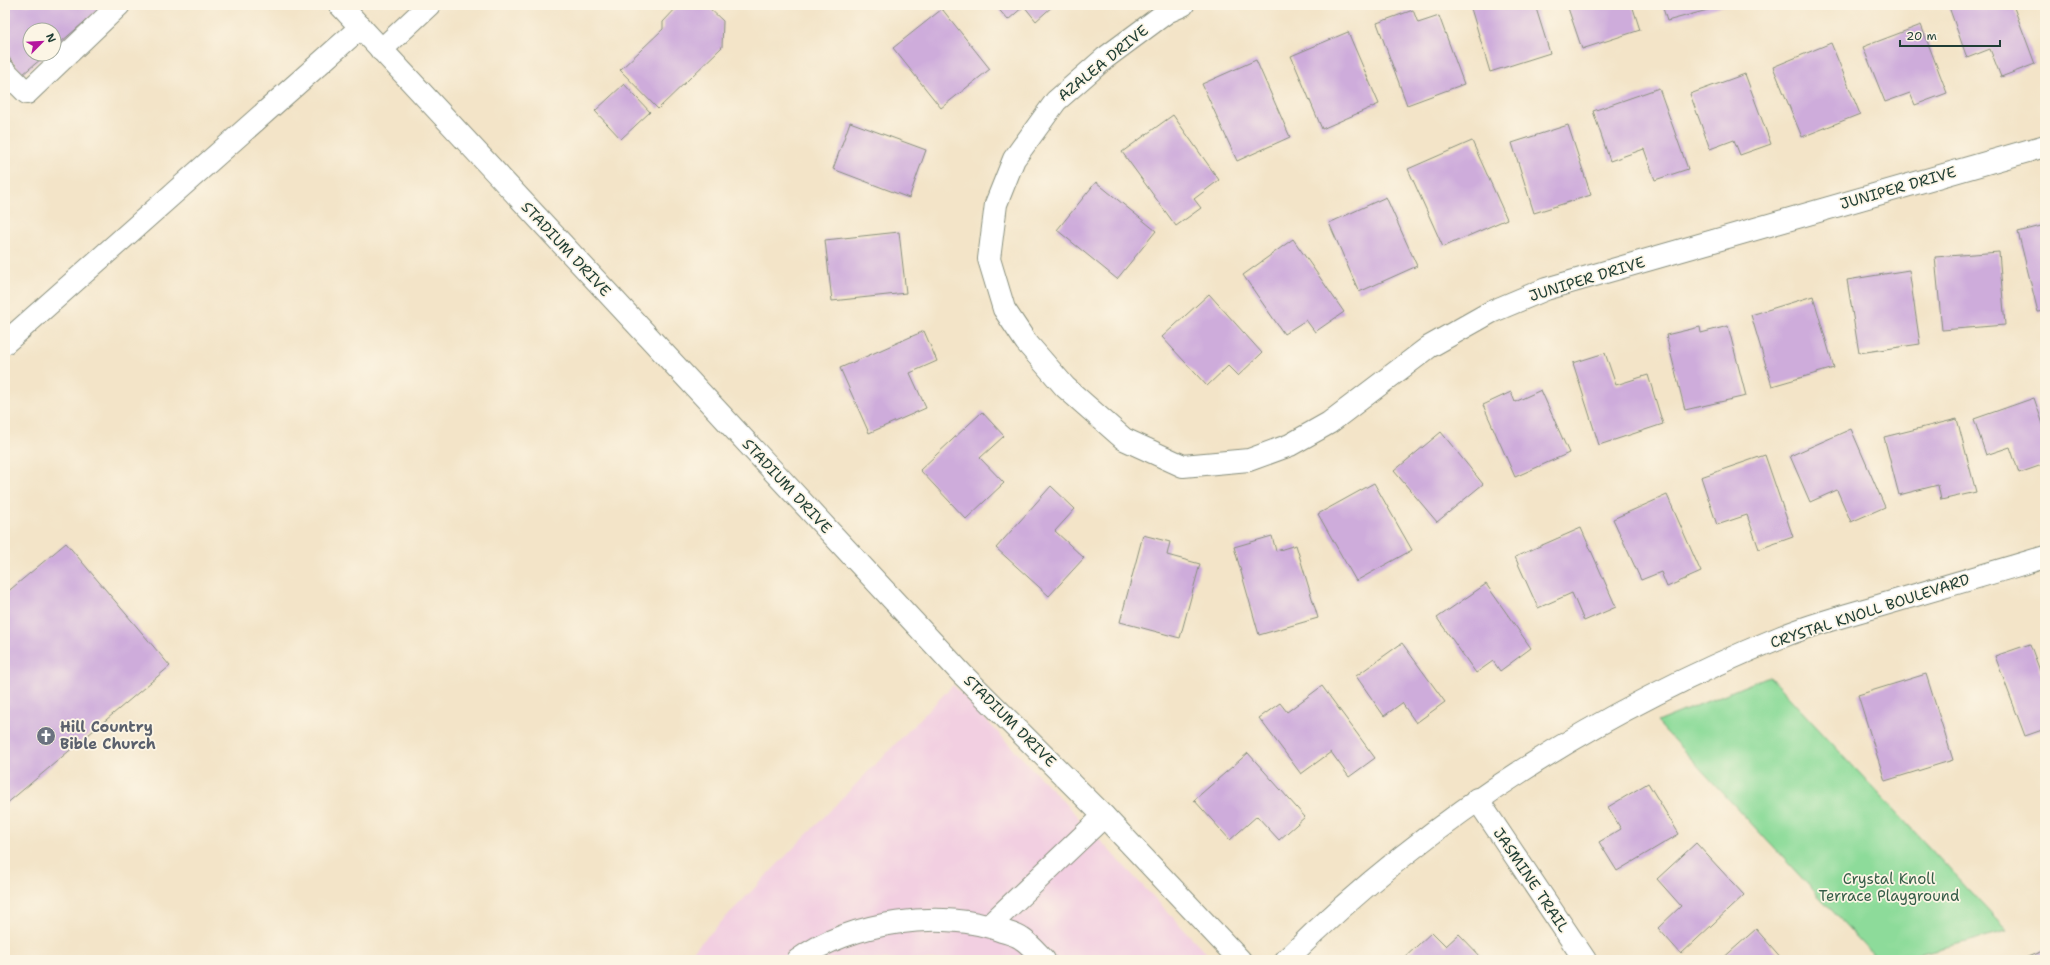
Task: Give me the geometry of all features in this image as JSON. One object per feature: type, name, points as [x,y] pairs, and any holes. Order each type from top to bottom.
[{"type":"street","points":[[5,71],[27,93],[119,5]]},
{"type":"street","name":"STADIUM DRIVE","points":[[340,5],[962,674],[1104,816],[1240,960]]},
{"type":"street","points":[[381,50],[429,5]]},
{"type":"street","name":"AZALEA DRIVE","points":[[1065,388],[1026,342],[1004,309],[989,260],[996,204],[1014,159],[1056,101],[1105,58],[1166,12],[1183,5]]},
{"type":"street","points":[[5,343],[361,27]]},
{"type":"street","name":"JUNIPER DRIVE","points":[[1065,388],[1124,439],[1183,466],[1249,460],[1290,445],[1329,423],[1429,347],[1491,312],[1546,289],[2045,146]]},
{"type":"street","name":"CRYSTAL KNOLL BOULEVARD","points":[[1286,960],[1360,890],[1477,799],[1573,738],[1676,683],[1783,636],[2045,557]]},
{"type":"street","name":"JASMINE TRAIL","points":[[1477,799],[1585,960]]},
{"type":"street","points":[[989,926],[1104,816]]},
{"type":"street","points":[[798,960],[806,954],[836,939],[880,926],[918,920],[954,920],[989,926],[1022,938],[1044,960]]},
{"type":"shaded area","points":[[953,685],[1213,960],[684,960]]},
{"type":"green space","name":"Crystal Knoll Terrace Playground","points":[[1769,676],[2007,931],[1897,960],[1878,960],[1657,722]]},
{"type":"building","points":[[5,5],[104,5],[62,41],[62,22],[22,22],[22,62],[37,62],[23,74],[5,53]]},
{"type":"building","points":[[679,5],[706,5],[723,21],[722,47],[658,109],[620,70],[663,29],[663,22]]},
{"type":"building","points":[[995,5],[1054,5],[1036,21],[1024,6],[1008,20]]},
{"type":"building","points":[[1470,5],[1535,5],[1550,53],[1490,72]]},
{"type":"building","points":[[1567,5],[1632,5],[1640,30],[1582,49]]},
{"type":"building","points":[[1662,5],[1726,5],[1667,21]]},
{"type":"building","points":[[1954,5],[2013,5],[2035,64],[2001,77],[1990,49],[1967,58],[1949,7]]},
{"type":"building","points":[[942,9],[990,69],[941,108],[893,48]]},
{"type":"building","points":[[1413,10],[1418,23],[1439,16],[1464,84],[1407,105],[1377,23]]},
{"type":"building","points":[[1921,25],[1947,93],[1915,105],[1910,93],[1885,102],[1863,47]]},
{"type":"building","points":[[1348,32],[1379,104],[1322,129],[1291,56]]},
{"type":"building","points":[[1831,43],[1860,114],[1802,137],[1773,67]]},
{"type":"building","points":[[1256,60],[1290,137],[1237,161],[1202,84]]},
{"type":"building","points":[[1745,74],[1771,144],[1740,155],[1734,140],[1710,149],[1690,94]]},
{"type":"building","points":[[624,84],[650,112],[621,139],[595,111]]},
{"type":"building","points":[[1659,88],[1688,169],[1655,180],[1644,149],[1610,161],[1593,111]]},
{"type":"building","points":[[1173,115],[1219,180],[1194,199],[1201,208],[1176,226],[1122,152]]},
{"type":"building","points":[[850,122],[926,150],[909,198],[833,169]]},
{"type":"building","points":[[1568,125],[1591,195],[1534,213],[1512,143]]},
{"type":"building","points":[[1472,141],[1507,219],[1443,247],[1408,169]]},
{"type":"building","points":[[1096,182],[1156,231],[1117,279],[1057,230]]},
{"type":"building","points":[[1386,197],[1417,266],[1359,292],[1329,223]]},
{"type":"building","points":[[2045,225],[2045,311],[2038,312],[2018,232]]},
{"type":"building","points":[[899,232],[906,293],[832,301],[825,240]]},
{"type":"building","points":[[1293,239],[1344,312],[1315,332],[1306,320],[1284,334],[1243,275]]},
{"type":"building","points":[[1999,252],[2005,325],[1942,330],[1935,257]]},
{"type":"building","points":[[1909,270],[1920,344],[1859,353],[1847,280]]},
{"type":"building","points":[[1209,294],[1262,353],[1238,376],[1228,366],[1207,386],[1162,337]]},
{"type":"building","points":[[1813,296],[1834,368],[1772,386],[1751,315]]},
{"type":"building","points":[[1728,326],[1746,396],[1685,410],[1666,335],[1700,327],[1701,333]]},
{"type":"building","points":[[924,331],[937,361],[910,373],[926,408],[869,433],[840,368]]},
{"type":"building","points":[[1605,353],[1616,385],[1648,375],[1663,424],[1599,445],[1573,363]]},
{"type":"building","points":[[1541,390],[1569,453],[1515,477],[1483,405],[1511,392],[1515,402]]},
{"type":"building","points":[[2034,398],[2045,430],[2045,464],[2019,473],[2010,447],[1986,455],[1974,419]]},
{"type":"building","points":[[982,412],[1004,436],[980,458],[1004,483],[966,519],[920,470]]},
{"type":"building","points":[[1957,419],[1976,492],[1941,500],[1938,485],[1899,495],[1884,437]]},
{"type":"building","points":[[1851,429],[1885,507],[1851,522],[1837,490],[1810,502],[1790,456]]},
{"type":"building","points":[[1441,432],[1483,484],[1437,522],[1394,471]]},
{"type":"building","points":[[1765,455],[1793,537],[1759,549],[1747,515],[1717,525],[1701,477]]},
{"type":"building","points":[[1374,483],[1412,550],[1356,581],[1318,514]]},
{"type":"building","points":[[1051,486],[1075,509],[1055,531],[1084,558],[1049,596],[996,548]]},
{"type":"building","points":[[1667,495],[1701,572],[1667,587],[1661,572],[1641,580],[1613,519]]},
{"type":"building","points":[[1581,528],[1616,607],[1584,621],[1572,593],[1538,608],[1515,557]]},
{"type":"building","points":[[1143,535],[1170,542],[1167,555],[1200,564],[1180,638],[1120,622]]},
{"type":"building","points":[[1272,536],[1276,551],[1296,545],[1318,618],[1259,635],[1234,547]]},
{"type":"building","name":"Hill Country Bible Church","points":[[66,543],[170,666],[5,805],[5,594]]},
{"type":"building","points":[[1486,584],[1531,648],[1500,671],[1493,661],[1476,673],[1437,618]]},
{"type":"building","points":[[1402,643],[1445,702],[1416,723],[1402,703],[1384,716],[1356,676]]},
{"type":"building","points":[[2030,644],[2042,676],[2045,675],[2045,729],[2025,736],[1995,656]]},
{"type":"building","points":[[1926,674],[1953,760],[1885,781],[1858,695]]},
{"type":"building","points":[[1322,686],[1375,758],[1349,777],[1331,752],[1301,774],[1259,718],[1280,703],[1287,712]]},
{"type":"building","points":[[1248,753],[1305,817],[1279,840],[1257,816],[1230,840],[1194,800]]},
{"type":"building","points":[[1648,783],[1679,834],[1617,871],[1599,842],[1621,829],[1608,807]]},
{"type":"building","points":[[1696,843],[1744,895],[1681,954],[1658,928],[1681,906],[1657,879]]},
{"type":"building","points":[[1756,929],[1783,960],[1721,960]]},
{"type":"building","points":[[1432,932],[1446,946],[1459,934],[1484,960],[1402,960]]},
{"type":"building","points":[[2045,950],[2045,960],[2020,960]]},
{"type":"place","name":"Hill Country Bible Church","points":[[46,736]]}]
